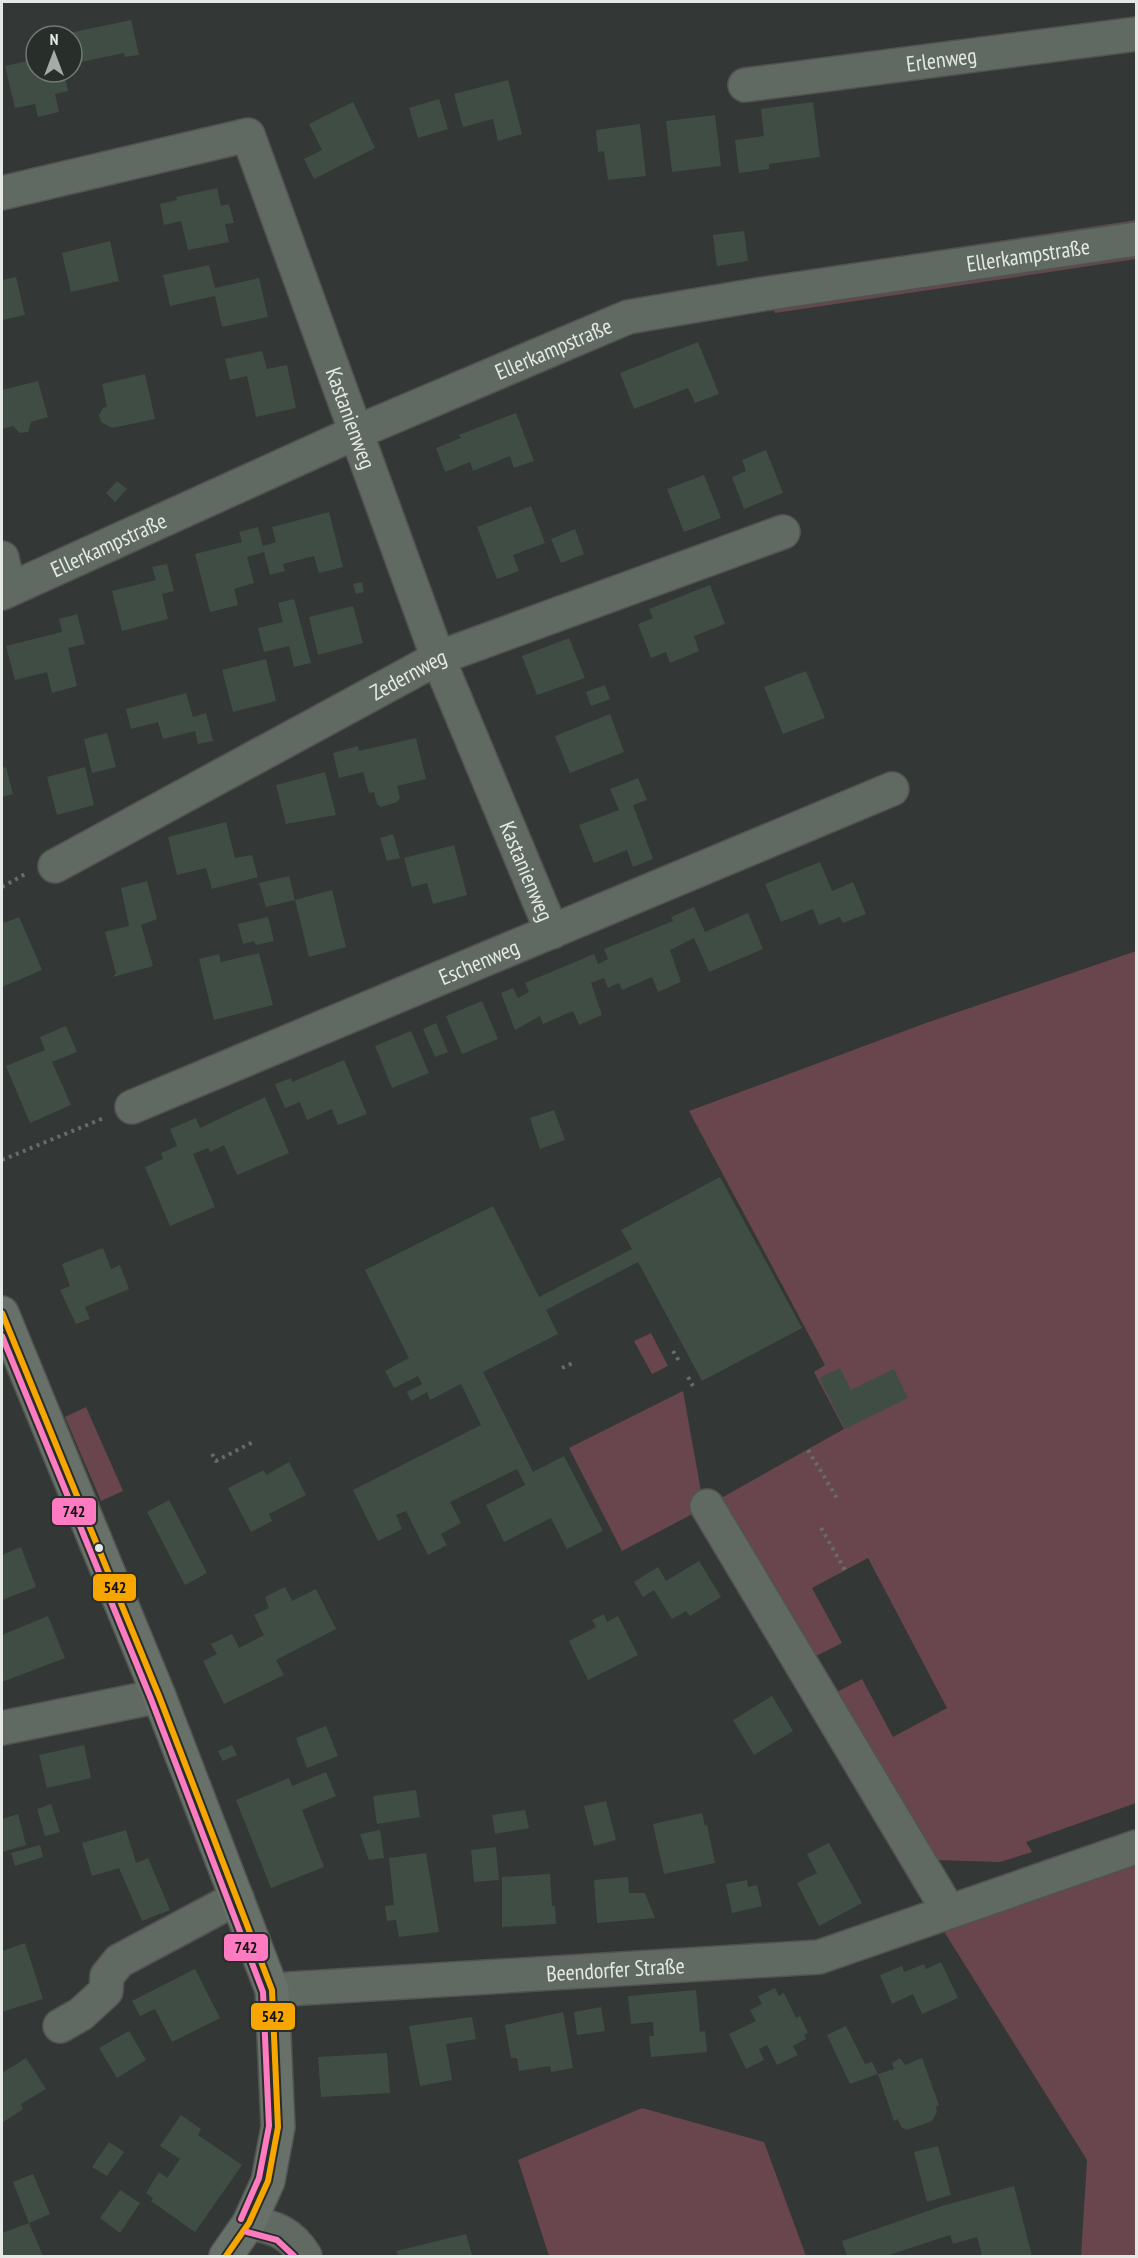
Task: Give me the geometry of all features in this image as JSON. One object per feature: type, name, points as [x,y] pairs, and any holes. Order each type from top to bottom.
[{"type":"main road","points":[[2,1314],[159,1696],[272,1990],[278,2127],[268,2181],[249,2223],[226,2256]]},
{"type":"street","name":"Erlenweg","points":[[745,85],[1137,34]]},
{"type":"street","name":"Kastanienweg","points":[[2,193],[248,135],[438,658],[552,932]]},
{"type":"street","name":"Ellerkampstraße","points":[[2,558],[5,591],[357,432],[628,317],[763,294],[1137,239]]},
{"type":"street","name":"Zedernweg","points":[[56,866],[438,658],[783,532]]},
{"type":"street","name":"Eschenweg","points":[[132,1107],[892,789]]},
{"type":"street","points":[[707,1506],[948,1910]]},
{"type":"street","points":[[2,1728],[159,1696]]},
{"type":"street","name":"Beendorfer Straße","points":[[272,1990],[819,1957],[948,1910],[1137,1847]]},
{"type":"street","points":[[60,2026],[81,2014],[106,1991],[107,1976],[119,1961],[237,1898]]},
{"type":"street","points":[[249,2223],[275,2227],[299,2246],[305,2256]]},
{"type":"path","points":[[2,1160],[132,1107]]},
{"type":"path","points":[[673,1351],[679,1361]]},
{"type":"path","points":[[562,1368],[573,1363]]},
{"type":"path","points":[[688,1377],[693,1386]]},
{"type":"path","points":[[213,1454],[216,1461],[253,1442]]},
{"type":"path","points":[[808,1450],[837,1498]]},
{"type":"path","points":[[821,1528],[844,1570]]},
{"type":"shaded area","points":[[1136,220],[1136,259],[775,313],[761,277]]},
{"type":"shaded area","points":[[1136,951],[1136,1803],[1026,1842],[1032,1852],[1000,1862],[934,1860],[831,1695],[862,1679],[893,1737],[947,1708],[868,1558],[812,1588],[842,1643],[810,1659],[707,1506],[844,1429],[814,1372],[825,1365],[689,1111],[926,1023]]},
{"type":"shaded area","points":[[651,1333],[668,1366],[652,1374],[634,1341]]},
{"type":"shaded area","points":[[683,1391],[704,1508],[622,1551],[569,1448]]},
{"type":"shaded area","points":[[86,1407],[123,1491],[101,1501],[65,1417]]},
{"type":"shaded area","points":[[1136,1859],[1136,2256],[1081,2256],[1087,2160],[940,1925]]},
{"type":"shaded area","points":[[642,2108],[764,2142],[806,2256],[549,2256],[518,2160]]},
{"type":"building","points":[[131,20],[139,55],[125,57],[124,53],[84,61],[84,30]]},
{"type":"building","points":[[24,62],[24,84],[67,84],[68,91],[55,94],[59,112],[38,117],[35,104],[15,108],[5,66]]},
{"type":"building","points":[[508,80],[522,134],[498,141],[493,119],[463,127],[454,94]]},
{"type":"building","points":[[439,99],[448,129],[418,138],[409,108]]},
{"type":"building","points":[[353,102],[375,148],[314,179],[304,159],[322,150],[309,124]]},
{"type":"building","points":[[813,102],[820,157],[769,164],[769,169],[739,173],[735,140],[764,136],[761,109]]},
{"type":"building","points":[[715,115],[721,166],[672,172],[666,121]]},
{"type":"building","points":[[640,124],[646,176],[608,180],[604,151],[598,152],[596,130]]},
{"type":"building","points":[[217,188],[221,206],[229,204],[234,223],[225,224],[229,242],[188,250],[181,221],[164,225],[160,204],[177,200],[176,197]]},
{"type":"building","points":[[744,231],[748,261],[717,266],[713,235]]},
{"type":"building","points":[[110,241],[119,281],[71,292],[62,253]]},
{"type":"building","points":[[209,265],[215,288],[259,278],[268,317],[222,327],[215,296],[170,306],[163,275]]},
{"type":"building","points":[[16,277],[25,315],[2,320],[2,280]]},
{"type":"building","points":[[698,342],[719,394],[695,403],[688,388],[634,409],[620,373]]},
{"type":"building","points":[[262,351],[267,369],[287,365],[296,408],[256,417],[247,376],[230,380],[225,359]]},
{"type":"building","points":[[145,374],[155,419],[112,428],[101,422],[99,415],[103,408],[107,407],[102,384]]},
{"type":"building","points":[[38,381],[48,417],[31,422],[28,432],[20,433],[13,426],[2,429],[2,390]]},
{"type":"building","points":[[516,413],[534,461],[514,468],[510,456],[473,471],[470,462],[445,472],[436,448],[461,438],[459,435]]},
{"type":"building","points":[[766,450],[783,493],[744,509],[732,477],[746,471],[742,460]]},
{"type":"building","points":[[704,475],[721,518],[684,532],[667,489]]},
{"type":"building","points":[[117,481],[127,489],[115,502],[106,493]]},
{"type":"building","points":[[531,506],[545,543],[513,555],[519,571],[497,579],[477,527]]},
{"type":"building","points":[[329,512],[343,567],[319,573],[314,556],[283,564],[285,571],[270,575],[264,552],[247,557],[254,583],[234,589],[238,605],[210,612],[195,554],[242,542],[239,532],[258,527],[263,546],[276,542],[272,527]]},
{"type":"building","points":[[575,529],[584,554],[561,563],[551,539]]},
{"type":"building","points":[[167,564],[174,591],[162,594],[168,619],[122,631],[112,591],[156,580],[152,567]]},
{"type":"building","points":[[362,582],[364,592],[356,594],[353,584]]},
{"type":"building","points":[[710,585],[725,624],[694,636],[699,651],[670,663],[666,652],[651,658],[638,624],[653,618],[649,609]]},
{"type":"building","points":[[294,599],[311,663],[294,667],[289,646],[264,652],[258,628],[283,622],[278,603]]},
{"type":"building","points":[[353,606],[363,643],[318,655],[309,617]]},
{"type":"building","points":[[77,614],[85,644],[68,648],[77,686],[52,693],[47,672],[15,680],[6,646],[62,632],[59,619]]},
{"type":"building","points":[[569,638],[585,678],[537,695],[522,656]]},
{"type":"building","points":[[266,659],[276,701],[233,712],[222,670]]},
{"type":"building","points":[[806,671],[825,718],[783,734],[764,687]]},
{"type":"building","points":[[605,685],[610,699],[591,706],[586,692]]},
{"type":"building","points":[[186,693],[193,717],[206,713],[213,741],[198,744],[195,731],[163,739],[158,722],[131,729],[126,709]]},
{"type":"building","points":[[610,714],[624,752],[570,773],[555,736]]},
{"type":"building","points":[[107,733],[116,767],[92,773],[84,739]]},
{"type":"building","points":[[416,738],[426,779],[397,786],[400,798],[397,802],[381,807],[377,804],[374,792],[369,793],[363,772],[339,778],[333,753],[358,746],[359,751]]},
{"type":"building","points":[[6,767],[13,794],[2,797],[2,768]]},
{"type":"building","points":[[85,767],[94,805],[57,815],[47,777]]},
{"type":"building","points":[[325,772],[336,815],[286,824],[276,785]]},
{"type":"building","points":[[638,778],[647,800],[633,805],[653,859],[633,867],[627,850],[594,863],[579,825],[619,810],[610,789]]},
{"type":"building","points":[[226,822],[235,858],[252,855],[258,877],[212,889],[206,868],[177,875],[168,837]]},
{"type":"building","points":[[393,834],[400,858],[387,861],[380,838]]},
{"type":"building","points":[[454,845],[467,895],[433,904],[427,883],[412,887],[404,858]]},
{"type":"building","points":[[820,862],[832,891],[853,882],[866,914],[843,923],[840,917],[819,925],[813,909],[781,922],[765,884]]},
{"type":"building","points":[[289,876],[295,900],[266,907],[259,883]]},
{"type":"building","points":[[147,881],[157,919],[141,925],[153,966],[113,977],[116,973],[105,932],[129,926],[121,888]]},
{"type":"building","points":[[332,890],[346,947],[309,957],[295,900]]},
{"type":"building","points":[[694,907],[705,932],[748,913],[763,949],[709,972],[694,938],[670,950],[681,982],[658,992],[652,977],[622,990],[619,983],[608,988],[604,978],[591,983],[602,1015],[579,1025],[573,1011],[543,1024],[540,1016],[515,1030],[501,993],[513,988],[518,998],[529,992],[525,983],[594,954],[598,964],[608,959],[604,949],[673,921],[671,917]]},
{"type":"building","points":[[19,917],[42,970],[2,987],[2,918],[4,923]]},
{"type":"building","points":[[268,917],[274,941],[256,945],[254,941],[243,944],[238,924]]},
{"type":"building","points":[[259,953],[273,1005],[214,1020],[199,959],[219,954],[221,962]]},
{"type":"building","points":[[482,1001],[498,1039],[462,1054],[446,1016]]},
{"type":"building","points":[[436,1023],[448,1052],[435,1057],[423,1029]]},
{"type":"building","points":[[66,1026],[77,1052],[52,1062],[71,1105],[30,1123],[6,1066],[45,1050],[40,1037]]},
{"type":"building","points":[[411,1031],[429,1073],[392,1088],[375,1046]]},
{"type":"building","points":[[344,1060],[367,1114],[338,1125],[332,1109],[307,1120],[300,1102],[285,1108],[275,1084],[291,1078],[292,1082]]},
{"type":"building","points":[[265,1097],[289,1153],[237,1175],[224,1145],[210,1152],[208,1148],[193,1154],[215,1207],[170,1226],[145,1167],[163,1159],[161,1153],[177,1146],[170,1129],[196,1118],[200,1128]]},
{"type":"building","points":[[554,1110],[565,1140],[540,1149],[530,1118]]},
{"type":"building","points":[[720,1177],[802,1328],[702,1381],[638,1262],[546,1310],[558,1334],[483,1372],[533,1472],[564,1456],[603,1531],[567,1549],[551,1518],[504,1542],[486,1505],[525,1485],[517,1469],[450,1502],[461,1523],[441,1534],[447,1545],[428,1555],[406,1511],[396,1515],[402,1529],[378,1541],[353,1490],[481,1425],[461,1384],[430,1400],[427,1392],[411,1401],[407,1392],[422,1384],[418,1376],[394,1388],[385,1371],[409,1358],[365,1270],[493,1206],[539,1297],[632,1249],[621,1230]]},
{"type":"building","points":[[103,1248],[111,1269],[120,1265],[129,1289],[85,1307],[90,1319],[76,1324],[60,1290],[70,1286],[62,1264]]},
{"type":"building","points":[[840,1368],[851,1390],[894,1369],[908,1398],[845,1429],[819,1378]]},
{"type":"building","points":[[289,1462],[306,1495],[269,1514],[272,1521],[251,1532],[228,1488],[264,1470],[266,1475]]},
{"type":"building","points":[[169,1500],[207,1573],[185,1585],[147,1512]]},
{"type":"building","points":[[21,1547],[36,1587],[2,1600],[2,1555]]},
{"type":"building","points":[[699,1561],[721,1597],[690,1616],[686,1611],[672,1619],[654,1590],[643,1597],[634,1582],[658,1567],[666,1581]]},
{"type":"building","points":[[285,1587],[292,1601],[316,1589],[336,1629],[276,1660],[284,1675],[224,1704],[203,1661],[217,1654],[211,1644],[232,1634],[239,1648],[264,1635],[254,1615],[269,1608],[265,1597]]},
{"type":"building","points":[[604,1614],[607,1622],[618,1616],[638,1655],[588,1680],[569,1641],[596,1627],[592,1620]]},
{"type":"building","points":[[48,1616],[65,1658],[2,1682],[2,1635]]},
{"type":"building","points":[[772,1696],[793,1731],[754,1755],[733,1720]]},
{"type":"building","points":[[326,1726],[338,1756],[307,1768],[296,1738]]},
{"type":"building","points":[[84,1745],[91,1778],[47,1788],[39,1755]]},
{"type":"building","points":[[232,1745],[237,1755],[223,1761],[218,1751]]},
{"type":"building","points":[[326,1772],[336,1796],[302,1810],[324,1867],[271,1888],[236,1800],[289,1778],[292,1786]]},
{"type":"building","points":[[416,1790],[420,1817],[377,1824],[373,1796]]},
{"type":"building","points":[[606,1801],[616,1840],[594,1846],[584,1806]]},
{"type":"building","points":[[51,1804],[60,1832],[45,1836],[37,1809]]},
{"type":"building","points":[[525,1810],[529,1828],[495,1834],[492,1815]]},
{"type":"building","points":[[702,1813],[705,1826],[707,1825],[715,1863],[664,1874],[653,1824]]},
{"type":"building","points":[[18,1814],[26,1845],[2,1852],[2,1819]]},
{"type":"building","points":[[126,1830],[136,1863],[148,1858],[170,1910],[142,1921],[119,1868],[92,1876],[82,1843]]},
{"type":"building","points":[[380,1830],[384,1858],[369,1860],[360,1834]]},
{"type":"building","points":[[829,1843],[862,1903],[819,1926],[797,1883],[817,1873],[807,1854]]},
{"type":"building","points":[[40,1845],[43,1857],[15,1866],[11,1853]]},
{"type":"building","points":[[496,1847],[499,1880],[474,1882],[471,1850]]},
{"type":"building","points":[[426,1853],[439,1932],[399,1937],[396,1920],[387,1921],[385,1906],[394,1905],[389,1858]]},
{"type":"building","points":[[550,1874],[552,1906],[555,1906],[556,1924],[502,1927],[502,1877]]},
{"type":"building","points":[[628,1877],[629,1893],[645,1893],[655,1918],[597,1923],[594,1880]]},
{"type":"building","points":[[747,1880],[748,1887],[757,1885],[762,1906],[732,1913],[726,1884]]},
{"type":"building","points":[[25,1943],[43,1999],[2,2012],[2,1951]]},
{"type":"building","points":[[941,1962],[958,1998],[922,2014],[913,1994],[892,2004],[880,1975],[902,1966],[904,1972],[924,1964],[926,1969]]},
{"type":"building","points":[[195,1969],[220,2018],[172,2042],[155,2009],[140,2016],[132,2001]]},
{"type":"building","points":[[775,1988],[779,1996],[784,1993],[796,2018],[800,2016],[808,2033],[804,2035],[806,2039],[793,2046],[798,2055],[777,2065],[767,2045],[759,2049],[764,2060],[746,2069],[729,2034],[756,2021],[750,2010],[762,2004],[758,1996]]},
{"type":"building","points":[[696,1990],[700,2032],[705,2031],[707,2052],[651,2057],[649,2036],[654,2036],[653,2022],[631,2024],[628,1996]]},
{"type":"building","points":[[601,2007],[605,2031],[577,2035],[574,2012]]},
{"type":"building","points":[[563,2012],[573,2068],[551,2072],[550,2066],[519,2071],[517,2058],[511,2058],[505,2025]]},
{"type":"building","points":[[472,2017],[476,2039],[446,2044],[452,2080],[420,2086],[409,2026]]},
{"type":"building","points":[[846,2026],[865,2064],[872,2062],[878,2074],[850,2084],[827,2035]]},
{"type":"building","points":[[129,2031],[146,2060],[117,2078],[99,2048]]},
{"type":"building","points":[[387,2053],[390,2093],[321,2097],[318,2057]]},
{"type":"building","points":[[26,2058],[46,2089],[21,2104],[23,2109],[2,2123],[2,2073]]},
{"type":"building","points":[[900,2058],[905,2065],[922,2058],[939,2105],[936,2107],[937,2112],[932,2121],[907,2130],[901,2127],[898,2119],[894,2121],[878,2074],[894,2069],[892,2063]]},
{"type":"building","points":[[181,2115],[201,2129],[198,2135],[242,2165],[195,2232],[151,2201],[153,2198],[146,2193],[159,2172],[167,2178],[180,2159],[160,2146]]},
{"type":"building","points":[[109,2142],[124,2152],[107,2176],[92,2167]]},
{"type":"building","points":[[938,2146],[951,2195],[927,2202],[914,2152]]},
{"type":"building","points":[[33,2174],[50,2214],[29,2223],[13,2182]]},
{"type":"building","points":[[1014,2186],[1032,2256],[978,2256],[982,2255],[977,2237],[953,2244],[950,2235],[886,2256],[847,2256],[842,2241],[942,2206]]},
{"type":"building","points":[[120,2190],[140,2203],[120,2233],[100,2218]]},
{"type":"building","points":[[29,2223],[43,2256],[3,2256],[2,2233]]},
{"type":"building","points":[[466,2234],[472,2255],[398,2256],[396,2251]]},
{"type":"transit line","name":"542","points":[[2,1313],[159,1696],[272,1990],[278,2127],[268,2181],[249,2223],[226,2256]]},
{"type":"transit line","name":"742","points":[[2,1336],[151,1699],[263,1992],[269,2126],[259,2178],[241,2219]]},
{"type":"transit line","name":"742","points":[[247,2232],[277,2240],[294,2256]]}]
